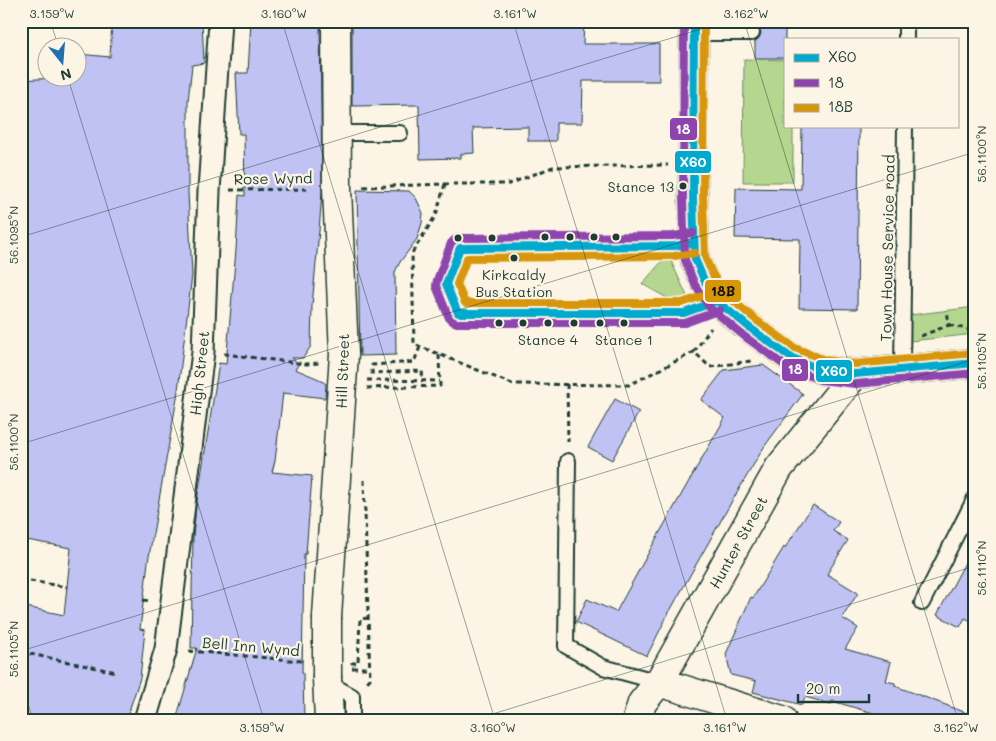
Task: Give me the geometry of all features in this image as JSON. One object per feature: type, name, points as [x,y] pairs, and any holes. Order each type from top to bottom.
[{"type":"street","name":"High Street","points":[[145,720],[166,650],[203,352],[209,191],[220,21]]},
{"type":"street","name":"Hill Street","points":[[329,720],[321,674],[328,617],[344,354],[337,188],[336,21]]},
{"type":"street","points":[[694,27],[695,259],[715,313],[750,328],[790,357],[822,370],[856,374],[902,357],[975,363]]},
{"type":"street","name":"Hunter Street","points":[[640,712],[659,682],[779,468],[856,374]]},
{"type":"street","points":[[659,682],[774,718]]},
{"type":"lane","points":[[906,21],[906,38]]},
{"type":"lane","points":[[694,27],[752,33]]},
{"type":"lane","name":"Town House Service road","points":[[902,357],[905,128]]},
{"type":"lane","points":[[337,133],[400,132]]},
{"type":"lane","points":[[694,243],[674,246],[460,248],[446,284],[458,313],[715,313]]},
{"type":"lane","points":[[568,460],[566,646],[603,667],[659,682]]},
{"type":"lane","points":[[922,603],[975,498]]},
{"type":"lane","points":[[321,674],[352,696],[352,720]]},
{"type":"path","name":"Rose Wynd","points":[[209,191],[509,184],[553,167],[694,165]]},
{"type":"path","points":[[445,184],[436,215],[412,253],[414,344],[420,347],[512,384],[629,385],[694,352],[715,313]]},
{"type":"path","points":[[947,310],[949,325]]},
{"type":"path","points":[[902,357],[949,325],[975,331]]},
{"type":"path","points":[[420,347],[414,362],[372,365],[372,373],[422,371],[423,380]]},
{"type":"path","points":[[203,352],[306,364],[328,362],[344,354]]},
{"type":"path","points":[[694,352],[710,367],[756,360]]},
{"type":"path","points":[[360,388],[440,386],[439,355]]},
{"type":"path","points":[[365,380],[440,381]]},
{"type":"path","points":[[567,384],[568,460]]},
{"type":"path","points":[[352,696],[370,679],[363,472]]},
{"type":"path","points":[[30,581],[67,587]]},
{"type":"path","name":"Bell Inn Wynd","points":[[166,650],[321,674]]},
{"type":"path","points":[[21,652],[116,672]]},
{"type":"green space","points":[[744,59],[784,60],[784,128],[793,128],[793,182],[743,182]]},
{"type":"green space","points":[[664,259],[671,261],[687,296],[676,303],[642,284]]},
{"type":"green space","points":[[975,307],[975,334],[910,341],[910,315]]},
{"type":"building","points":[[112,21],[202,21],[204,63],[192,65],[188,101],[188,192],[192,275],[177,398],[148,562],[140,629],[145,630],[140,678],[126,720],[21,720],[21,606],[64,615],[71,548],[21,539],[21,80],[38,79],[38,88],[88,88],[88,55],[110,57]]},
{"type":"building","points":[[251,21],[320,21],[322,192],[312,306],[311,346],[303,358],[292,358],[299,364],[295,369],[326,384],[325,398],[283,393],[272,472],[312,476],[306,554],[304,554],[302,673],[304,720],[176,720],[197,648],[191,648],[193,537],[219,363],[226,364],[239,195],[245,196],[244,134],[239,134],[236,73],[248,73]]},
{"type":"building","points":[[352,21],[584,21],[583,44],[659,44],[659,81],[583,81],[582,123],[556,123],[556,141],[528,141],[528,127],[473,128],[474,153],[461,154],[461,158],[420,159],[419,105],[352,106]]},
{"type":"building","points":[[755,25],[785,25],[784,58],[755,58],[755,41],[761,33]]},
{"type":"building","points":[[802,128],[859,128],[857,309],[799,308],[800,239],[735,238],[736,188],[801,189]]},
{"type":"building","points":[[357,190],[409,191],[416,198],[423,213],[417,239],[395,272],[396,355],[360,356]]},
{"type":"building","points":[[763,365],[803,394],[764,447],[667,616],[647,656],[576,622],[587,599],[616,612],[725,418],[701,400],[724,370]]},
{"type":"building","points":[[615,399],[639,412],[612,460],[588,447]]},
{"type":"building","points":[[813,505],[839,522],[833,531],[848,540],[827,574],[858,593],[842,618],[858,628],[845,649],[891,662],[886,681],[975,716],[975,720],[897,720],[832,701],[831,704],[805,697],[802,705],[753,692],[756,681],[731,675],[726,654],[751,597],[753,598],[784,547]]},
{"type":"building","points":[[975,544],[975,623],[965,618],[960,627],[937,615]]},
{"type":"transit line","name":"18","points":[[684,21],[683,197],[685,260],[695,285],[709,307],[744,336],[784,365],[820,380],[856,384],[975,373]]},
{"type":"transit line","name":"X60","points":[[694,21],[693,197],[695,259],[704,280],[717,301],[790,357],[822,370],[855,374],[975,363]]},
{"type":"transit line","name":"18B","points":[[704,21],[703,197],[705,257],[713,275],[725,294],[756,320],[795,348],[825,360],[855,364],[974,353]]},
{"type":"transit line","name":"18","points":[[693,233],[673,236],[458,238],[451,243],[436,286],[449,318],[457,323],[685,323],[720,310]]},
{"type":"transit line","name":"X60","points":[[694,243],[674,246],[460,248],[446,284],[458,313],[684,313],[717,301]]},
{"type":"transit line","name":"18B","points":[[695,253],[674,256],[467,258],[457,284],[465,303],[682,303],[714,292]]},
{"type":"place","name":"Stance 13","points":[[683,186]]},
{"type":"place","name":"Kirkcaldy Bus Station","points":[[514,258]]},
{"type":"place","name":"Stance 4","points":[[548,323]]},
{"type":"place","name":"Stance 1","points":[[624,323]]}]
